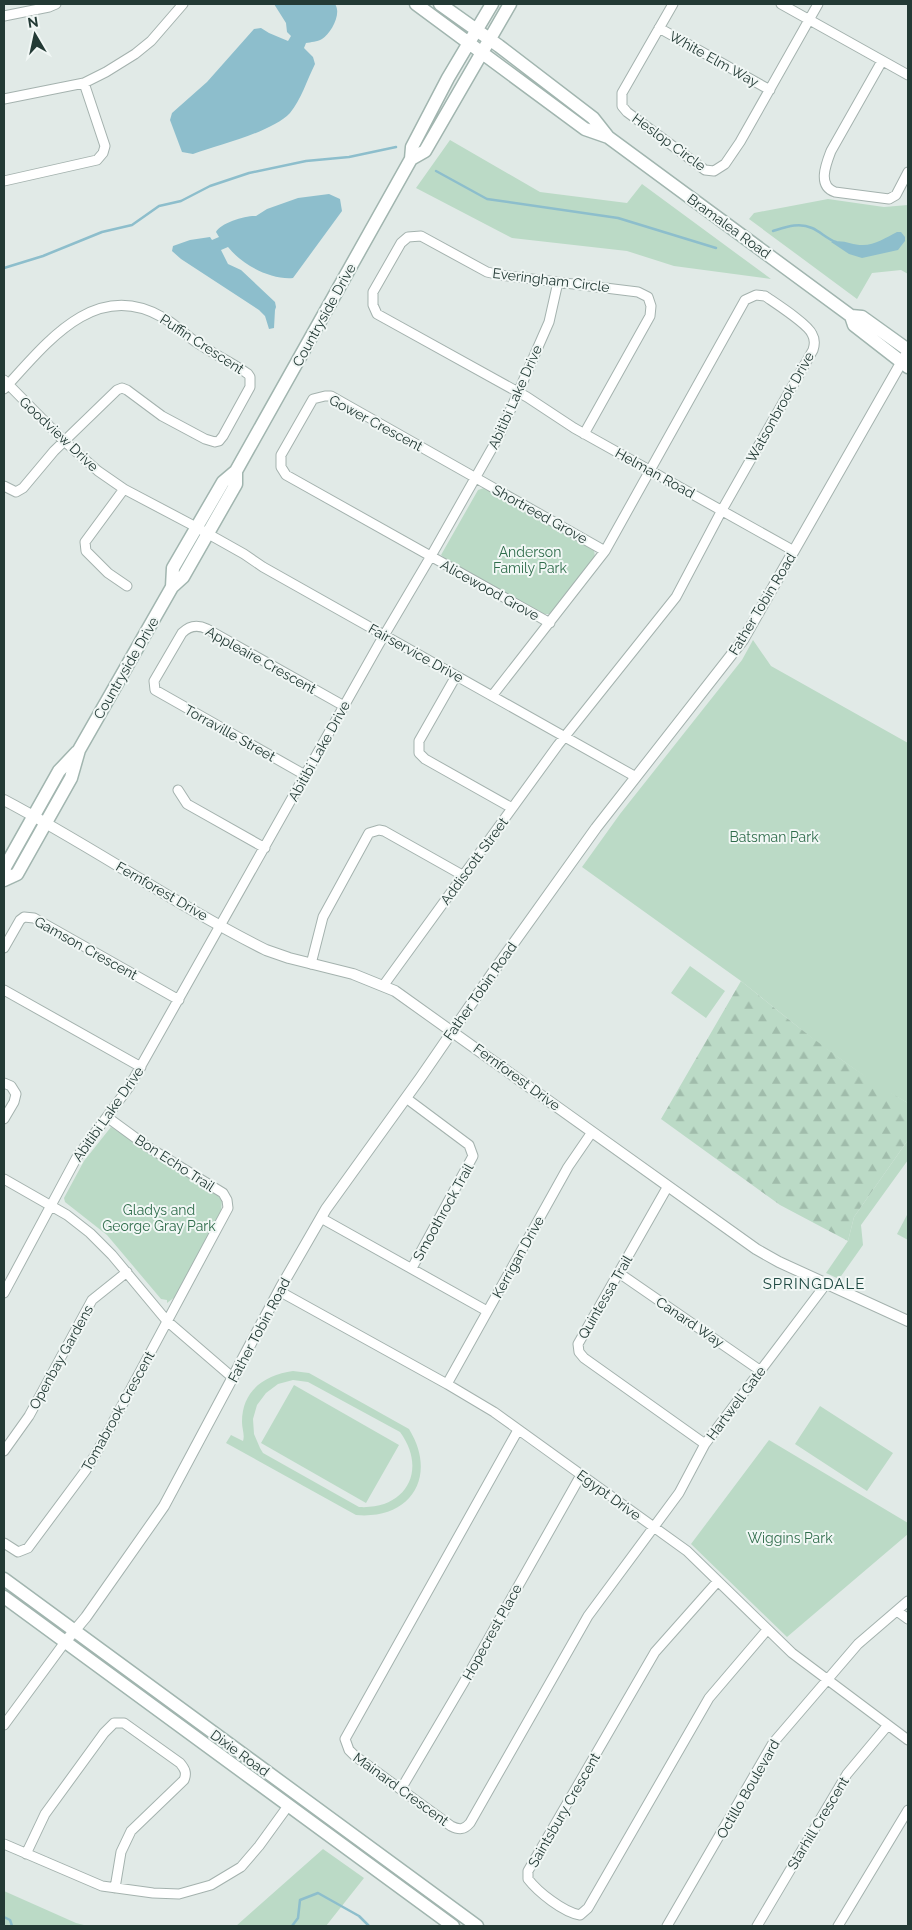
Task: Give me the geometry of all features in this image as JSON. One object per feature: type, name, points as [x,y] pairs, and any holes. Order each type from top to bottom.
[{"type":"main road","name":"Bramalea Road","points":[[416,4],[585,129],[608,136]]},
{"type":"main road","name":"Bramalea Road","points":[[440,4],[593,118],[608,136],[851,316],[862,317],[908,350]]},
{"type":"main road","name":"Countryside Drive","points":[[412,160],[412,147],[492,4]]},
{"type":"main road","name":"Countryside Drive","points":[[172,586],[173,568],[196,527],[223,482],[236,471],[412,160],[425,151],[510,4]]},
{"type":"main road","name":"Bramalea Road","points":[[851,316],[854,325],[905,364]]},
{"type":"main road","name":"Countryside Drive","points":[[79,750],[59,771],[5,867],[4,880],[17,874],[46,824],[71,778],[79,750],[172,586],[183,577],[236,484],[236,471]]},
{"type":"main road","name":"Dixie Road","points":[[4,1579],[477,1926]]},
{"type":"main road","name":"Dixie Road","points":[[4,1597],[453,1926]]},
{"type":"street","points":[[4,16],[56,4]]},
{"type":"street","points":[[4,99],[84,83],[106,72],[135,54],[151,41],[183,4]]},
{"type":"street","name":"Heslop Circle","points":[[672,4],[622,93],[622,106],[627,112],[704,170],[718,170],[725,164],[740,142],[818,4]]},
{"type":"street","points":[[781,4],[908,75]]},
{"type":"street","name":"White Elm Way","points":[[659,28],[770,90]]},
{"type":"street","points":[[882,61],[831,151],[824,182],[830,190],[835,192],[889,199],[896,195],[908,172]]},
{"type":"street","points":[[4,181],[97,160],[104,153],[105,146],[84,83]]},
{"type":"street","name":"Everingham Circle","points":[[518,393],[381,317],[373,306],[373,292],[401,243],[408,237],[415,236],[428,239],[487,272],[500,276],[638,292],[648,297],[651,306],[650,316],[584,434]]},
{"type":"street","name":"Abitibi Lake Drive","points":[[50,1206],[77,1157],[127,1092],[384,635],[506,424],[551,316],[558,282]]},
{"type":"street","name":"Watsonbrook Drive","points":[[492,696],[605,551],[726,337],[741,304],[750,296],[765,296],[808,328],[815,344],[672,603],[565,737]]},
{"type":"street","name":"Puffin Crescent","points":[[5,384],[73,320],[87,313],[115,306],[148,310],[163,317],[198,344],[243,370],[250,377],[250,387],[219,441],[205,439],[162,416],[132,393],[122,388],[112,394],[64,441]]},
{"type":"street","name":"Father Tobin Road","points":[[65,1642],[119,1571],[164,1506],[279,1291],[321,1218],[591,836],[743,640],[905,364],[908,350]]},
{"type":"street","name":"Goodview Drive","points":[[5,384],[86,462],[124,489],[196,527]]},
{"type":"street","name":"Helman Road","points":[[518,393],[584,434],[794,551]]},
{"type":"street","name":"Gower Crescent","points":[[431,556],[283,472],[280,462],[286,447],[313,399],[331,396],[476,478]]},
{"type":"street","points":[[4,486],[16,492],[23,488],[64,441]]},
{"type":"street","name":"Shortreed Grove","points":[[476,478],[605,551]]},
{"type":"street","points":[[124,489],[85,542],[84,547],[108,573],[127,586]]},
{"type":"street","name":"Fairservice Drive","points":[[196,527],[263,567],[636,777]]},
{"type":"street","name":"Alicewood Grove","points":[[431,556],[550,623]]},
{"type":"street","name":"Appleaire Crescent","points":[[155,690],[154,681],[182,633],[188,628],[197,626],[207,628],[344,706]]},
{"type":"street","points":[[456,676],[419,741],[419,753],[426,759],[512,808]]},
{"type":"street","name":"Torraville Street","points":[[155,690],[305,775]]},
{"type":"street","name":"Addiscott Street","points":[[383,986],[565,737]]},
{"type":"street","points":[[178,790],[187,804],[265,848]]},
{"type":"street","name":"Fernforest Drive","points":[[4,800],[271,952],[353,974],[383,986],[410,1001],[761,1252],[908,1321]]},
{"type":"street","points":[[311,964],[322,917],[368,833],[379,830],[384,831],[464,876]]},
{"type":"street","name":"Gamson Crescent","points":[[4,948],[20,920],[24,917],[34,918],[178,1000]]},
{"type":"street","points":[[4,990],[141,1067]]},
{"type":"street","points":[[4,1083],[10,1086],[16,1094],[14,1102],[4,1120]]},
{"type":"street","name":"Smoothrock Trail","points":[[406,1098],[469,1145],[473,1156],[412,1268]]},
{"type":"street","name":"Bon Echo Trail","points":[[107,1117],[148,1147],[223,1194],[228,1200],[226,1212],[167,1321]]},
{"type":"street","name":"Kerrigan Drive","points":[[447,1384],[568,1168],[592,1132]]},
{"type":"street","points":[[4,1180],[72,1219],[90,1233],[127,1272],[167,1321],[232,1378]]},
{"type":"street","name":"Quintessa Trail","points":[[668,1186],[578,1344],[579,1352],[584,1358],[704,1444]]},
{"type":"street","points":[[4,1293],[50,1206]]},
{"type":"street","points":[[321,1218],[488,1311]]},
{"type":"street","name":"Openbay Gardens","points":[[4,1450],[29,1416],[92,1300],[127,1272]]},
{"type":"street","name":"Canard Way","points":[[619,1273],[761,1371]]},
{"type":"street","name":"Hartwell Gate","points":[[654,1528],[679,1493],[704,1444],[826,1284]]},
{"type":"street","name":"Egypt Drive","points":[[279,1291],[483,1405],[581,1474],[687,1550],[792,1653],[908,1740]]},
{"type":"street","name":"Tomabrook Crescent","points":[[4,1543],[18,1552],[28,1548],[86,1470],[167,1321]]},
{"type":"street","name":"Mainard Crescent","points":[[518,1430],[346,1734],[345,1739],[349,1750],[451,1826],[459,1829],[468,1825],[588,1616],[654,1528]]},
{"type":"street","name":"Hopecrest Place","points":[[400,1789],[464,1682],[581,1474]]},
{"type":"street","name":"Saintsbury Crescent","points":[[718,1581],[655,1652],[528,1871],[528,1879],[534,1887],[571,1913],[580,1915],[588,1908],[709,1698],[768,1630]]},
{"type":"street","name":"Octillo Boulevard","points":[[667,1926],[773,1743],[858,1644],[908,1601]]},
{"type":"street","points":[[897,1611],[908,1619]]},
{"type":"street","points":[[4,1725],[65,1642]]},
{"type":"street","points":[[26,1854],[45,1814],[104,1733],[114,1723],[124,1723],[180,1763],[185,1768],[186,1773],[184,1780],[132,1831],[121,1852],[115,1888]]},
{"type":"street","name":"Starhill Crescent","points":[[757,1926],[847,1774],[888,1725]]},
{"type":"street","points":[[4,1844],[88,1881],[115,1888],[179,1894],[200,1889],[220,1881],[233,1872],[248,1859],[288,1806]]},
{"type":"street","points":[[838,1926],[908,1810]]},
{"type":"green space","points":[[450,140],[540,192],[627,203],[642,184],[771,279],[674,266],[627,251],[512,238],[416,188]]},
{"type":"green space","points":[[828,199],[884,207],[908,205],[908,274],[901,270],[872,273],[857,299],[749,219],[754,213]]},
{"type":"green space","name":"Anderson Family Park","points":[[484,488],[594,550],[595,557],[550,614],[542,614],[441,555],[478,490]]},
{"type":"green space","name":"Batsman Park","points":[[753,640],[771,666],[908,743],[908,1103],[881,1088],[818,1043],[741,981],[582,867],[620,814],[742,660]]},
{"type":"green space","points":[[690,966],[725,991],[706,1018],[671,993]]},
{"type":"green space","points":[[741,981],[843,1061],[908,1103],[908,1140],[854,1217],[848,1241],[780,1205],[661,1119]]},
{"type":"green space","name":"Gladys and George Gray Park","points":[[111,1127],[222,1200],[221,1211],[175,1297],[167,1303],[167,1300],[161,1299],[107,1235],[65,1202],[64,1198],[84,1161]]},
{"type":"green space","points":[[908,1140],[908,1160],[861,1225],[863,1245],[839,1279],[826,1273],[848,1241],[854,1217]]},
{"type":"green space","points":[[908,1213],[908,1240],[897,1234]]},
{"type":"green space","points":[[293,1371],[309,1373],[409,1429],[417,1446],[421,1463],[419,1478],[414,1491],[405,1502],[392,1510],[375,1515],[356,1515],[226,1443],[231,1435],[243,1441],[243,1411],[251,1393],[265,1380]],"holes":[[[293,1380],[308,1382],[400,1432],[408,1446],[412,1460],[412,1473],[408,1485],[400,1495],[389,1502],[375,1506],[359,1507],[263,1453],[254,1434],[253,1419],[257,1405],[266,1393],[278,1384]]]},
{"type":"green space","points":[[294,1385],[399,1445],[366,1503],[261,1443]]},
{"type":"green space","points":[[820,1406],[893,1453],[867,1491],[795,1444]]},
{"type":"green space","name":"Wiggins Park","points":[[769,1440],[908,1523],[908,1534],[787,1637],[691,1544]]},
{"type":"green space","points":[[323,1849],[364,1878],[326,1926],[236,1926]]},
{"type":"green space","points":[[4,1891],[76,1923],[88,1926],[4,1926]]},
{"type":"water","points":[[274,4],[335,4],[337,8],[336,18],[329,32],[320,40],[306,43],[304,48],[313,57],[315,64],[294,108],[282,120],[258,132],[193,154],[182,152],[170,120],[172,113],[207,82],[254,29],[261,28],[288,41],[291,36],[287,32],[286,23]]},
{"type":"water","points":[[329,194],[340,199],[342,211],[293,278],[276,277],[266,274],[241,260],[228,247],[221,250],[228,264],[241,270],[275,302],[274,328],[269,329],[265,316],[259,310],[181,259],[172,251],[173,246],[190,240],[210,237],[212,240],[219,237],[216,232],[218,229],[234,220],[256,216],[267,209],[298,198]]},
{"type":"water","points":[[901,232],[905,237],[905,241],[898,250],[862,258],[849,254],[831,242],[840,241],[867,245]]},
{"type":"waterway","points":[[4,268],[43,256],[102,232],[132,225],[159,206],[181,201],[210,186],[249,173],[306,161],[349,157],[396,147]]},
{"type":"waterway","points":[[436,171],[487,199],[618,218],[716,248]]},
{"type":"waterway","points":[[773,231],[802,225],[812,228],[836,242]]},
{"type":"waterway","points":[[292,1926],[298,1918],[300,1900],[318,1893],[359,1916],[369,1926]]},
{"type":"waterway","points":[[4,1917],[10,1920],[12,1926]]},
{"type":"district","name":"SPRINGDALE","points":[[814,1284]]}]
